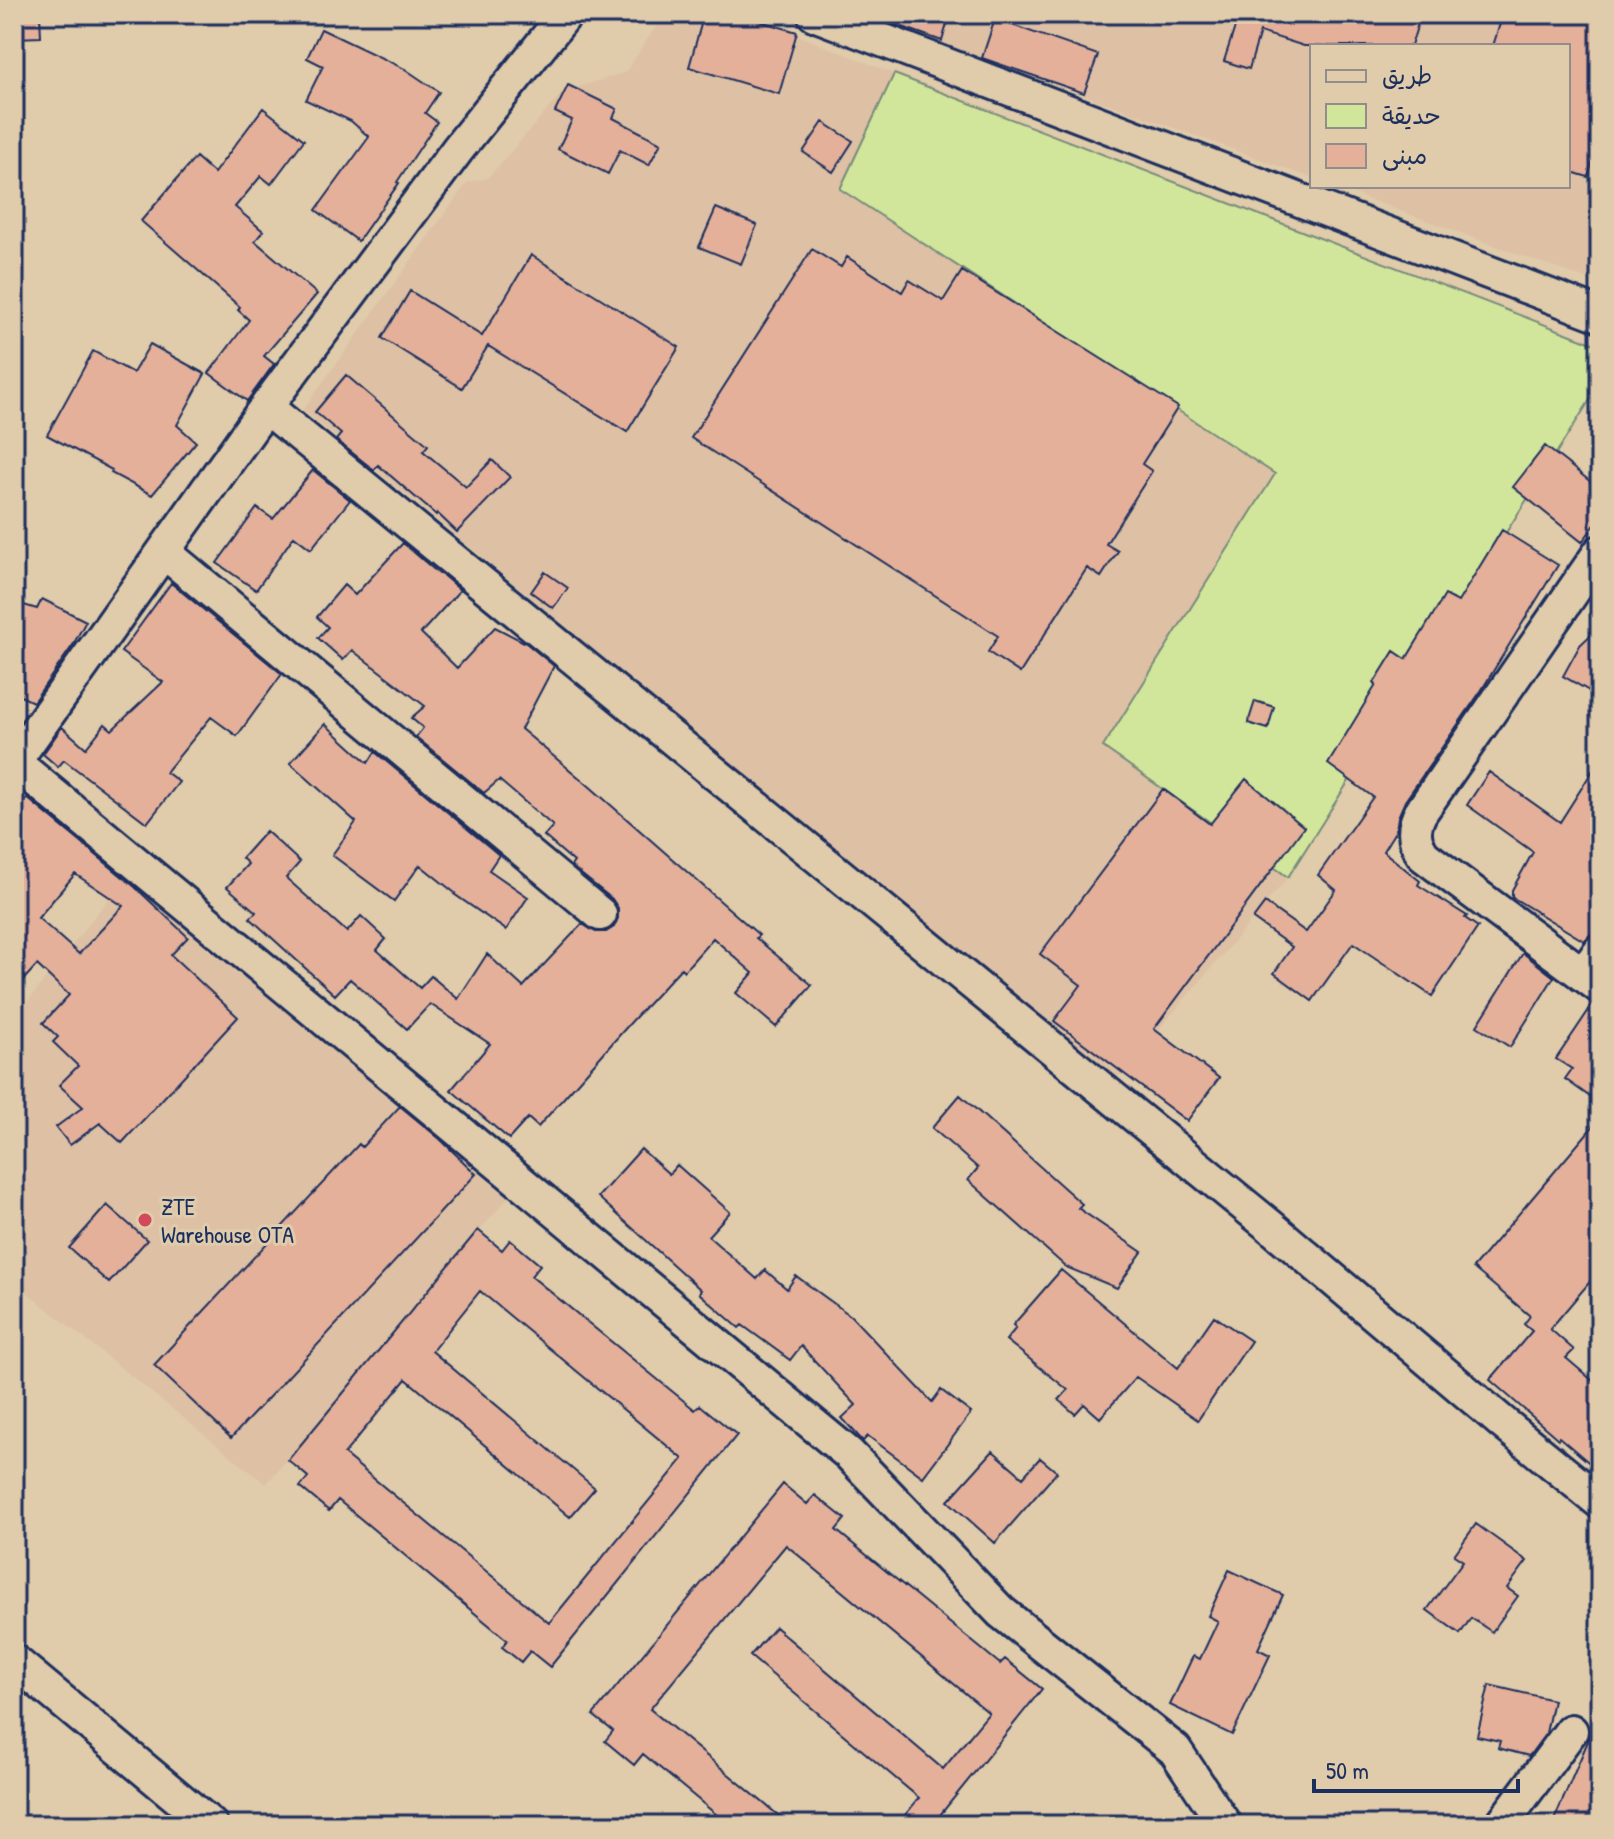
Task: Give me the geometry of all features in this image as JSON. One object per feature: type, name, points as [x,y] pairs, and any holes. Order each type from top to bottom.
[{"type":"street","points":[[566,14],[458,149],[266,407],[14,762],[849,1454],[1001,1612],[1175,1750],[1225,1825]]},
{"type":"street","points":[[814,14],[1600,315]]},
{"type":"street","points":[[266,407],[1270,1226],[1600,1502]]},
{"type":"street","points":[[164,552],[600,914]]},
{"type":"street","points":[[1594,971],[1509,918],[1424,856],[1414,830],[1421,812],[1600,552]]},
{"type":"street","points":[[14,1661],[211,1825]]},
{"type":"street","points":[[1501,1825],[1571,1731]]},
{"type":"shaded area","points":[[664,14],[745,14],[894,74],[840,189],[1275,474],[1103,746],[1288,877],[1116,1080],[303,410],[467,183],[488,178],[563,92],[626,72]]},
{"type":"shaded area","points":[[862,14],[1600,14],[1600,284],[1338,188],[1570,188],[1570,44],[1310,44],[1310,177]]},
{"type":"shaded area","points":[[126,877],[508,1197],[266,1484],[14,1282],[14,1019]]},
{"type":"green space","points":[[894,74],[1600,346],[1600,384],[1288,877],[1103,747],[1275,474],[840,189]]},
{"type":"building","points":[[14,14],[40,14],[41,37],[14,38]]},
{"type":"building","points":[[704,14],[736,14],[797,32],[779,94],[689,67]]},
{"type":"building","points":[[872,14],[950,14],[942,41]]},
{"type":"building","points":[[1219,14],[1421,14],[1412,44],[1304,46],[1260,32],[1249,69],[1224,61],[1236,24],[1218,19]]},
{"type":"building","points":[[1503,14],[1600,14],[1600,137],[1588,177],[1570,172],[1570,44],[1494,44]]},
{"type":"building","points":[[995,19],[1098,55],[1084,93],[982,58]]},
{"type":"building","points":[[321,29],[405,69],[439,92],[425,113],[437,122],[358,241],[316,210],[369,137],[351,121],[306,100],[323,66],[307,58]]},
{"type":"building","points":[[568,85],[617,109],[613,118],[661,143],[649,165],[620,150],[608,174],[558,149],[572,120],[555,112]]},
{"type":"building","points":[[263,108],[304,140],[271,184],[261,176],[235,207],[263,231],[255,241],[317,294],[264,356],[274,364],[247,401],[209,373],[249,320],[238,310],[240,307],[141,221],[196,157],[214,173]]},
{"type":"building","points":[[823,122],[853,141],[833,172],[803,152]]},
{"type":"building","points":[[716,208],[757,225],[741,264],[699,247]]},
{"type":"building","points":[[812,249],[841,267],[847,257],[902,292],[909,280],[943,301],[962,271],[1178,407],[1142,464],[1152,471],[1106,544],[1118,551],[1101,577],[1087,568],[1020,673],[988,652],[998,636],[691,438]]},
{"type":"building","points":[[531,255],[679,347],[627,432],[488,346],[462,388],[382,338],[410,291],[482,336]]},
{"type":"building","points":[[150,344],[205,374],[177,425],[196,442],[152,495],[47,435],[93,351],[133,373]]},
{"type":"building","points":[[346,375],[428,445],[423,451],[466,487],[492,460],[510,477],[457,532],[378,465],[374,470],[336,440],[341,434],[315,412]]},
{"type":"building","points":[[1545,446],[1600,489],[1600,518],[1582,542],[1513,487]]},
{"type":"building","points":[[313,470],[350,500],[311,549],[294,536],[256,590],[217,563],[257,508],[273,519]]},
{"type":"building","points":[[1502,530],[1558,565],[1481,691],[1405,801],[1396,830],[1383,851],[1420,881],[1418,885],[1467,916],[1465,918],[1478,927],[1432,996],[1353,943],[1312,1001],[1274,973],[1292,947],[1253,919],[1265,903],[1306,932],[1336,890],[1318,875],[1373,797],[1328,764],[1394,651],[1406,659],[1445,595],[1458,602]]},
{"type":"building","points":[[403,543],[460,590],[421,633],[457,668],[495,627],[526,643],[554,666],[521,729],[759,935],[756,938],[812,985],[776,1027],[736,993],[753,973],[713,938],[684,971],[681,968],[538,1127],[528,1118],[509,1139],[451,1090],[490,1044],[430,1004],[407,1029],[350,979],[335,995],[250,918],[256,912],[227,887],[248,864],[242,858],[266,831],[300,862],[286,878],[347,932],[361,916],[386,939],[377,950],[420,988],[431,976],[458,999],[487,954],[523,987],[582,924],[596,932],[606,932],[614,927],[618,918],[618,908],[612,899],[571,866],[574,862],[544,836],[553,826],[499,780],[484,793],[416,737],[423,728],[411,718],[425,706],[352,650],[343,660],[318,638],[328,627],[317,617],[344,585],[355,595]]},
{"type":"building","points":[[545,572],[568,588],[553,608],[531,592]]},
{"type":"building","points":[[171,583],[282,674],[237,736],[211,717],[166,772],[179,782],[147,823],[64,760],[58,767],[43,754],[62,727],[86,748],[105,724],[112,730],[163,682],[121,652]]},
{"type":"building","points":[[42,599],[86,621],[33,702],[14,693],[14,602],[37,609]]},
{"type":"building","points":[[1600,626],[1600,697],[1563,676],[1580,645]]},
{"type":"building","points":[[1255,701],[1274,707],[1268,729],[1248,723]]},
{"type":"building","points":[[325,724],[368,763],[375,752],[499,855],[489,870],[528,897],[506,930],[454,894],[420,865],[394,901],[332,855],[356,822],[290,763]]},
{"type":"building","points":[[1600,759],[1600,929],[1584,941],[1512,897],[1512,890],[1533,852],[1467,805],[1489,772],[1560,822]]},
{"type":"building","points":[[1246,779],[1304,827],[1154,1029],[1219,1078],[1187,1121],[1054,1021],[1081,985],[1040,954],[1163,789],[1210,824]]},
{"type":"building","points":[[27,798],[135,887],[188,937],[171,955],[238,1017],[122,1143],[100,1123],[70,1145],[56,1127],[83,1107],[59,1085],[78,1066],[53,1042],[58,1037],[43,1023],[69,995],[37,965],[14,990],[14,813]],"holes":[[[75,874],[123,906],[79,954],[38,918]]]},
{"type":"building","points":[[1523,953],[1554,977],[1510,1047],[1477,1026]]},
{"type":"building","points":[[1593,1004],[1600,1006],[1600,1104],[1565,1079],[1572,1069],[1556,1059]]},
{"type":"building","points":[[960,1095],[1082,1204],[1078,1208],[1142,1252],[1117,1288],[1066,1267],[968,1180],[978,1168],[932,1128]]},
{"type":"building","points":[[400,1106],[476,1174],[231,1438],[154,1365],[359,1144],[362,1147]]},
{"type":"building","points":[[1600,1118],[1600,1270],[1550,1329],[1574,1350],[1566,1358],[1600,1387],[1600,1472],[1490,1380],[1532,1331],[1524,1324],[1530,1316],[1473,1268]]},
{"type":"building","points":[[641,1149],[669,1174],[677,1165],[730,1212],[708,1236],[757,1279],[765,1270],[787,1289],[796,1276],[851,1316],[932,1402],[941,1390],[971,1413],[923,1477],[868,1436],[863,1441],[861,1439],[842,1418],[856,1405],[801,1346],[790,1360],[742,1325],[739,1328],[598,1197]]},
{"type":"building","points":[[107,1205],[147,1240],[109,1283],[69,1248]]},
{"type":"building","points":[[478,1230],[502,1250],[510,1240],[540,1265],[531,1276],[695,1410],[700,1405],[737,1435],[550,1667],[530,1651],[521,1662],[502,1647],[507,1640],[338,1500],[329,1511],[300,1487],[308,1477],[288,1460]],"holes":[[[480,1291],[683,1459],[549,1623],[344,1454],[406,1379],[570,1517],[595,1488],[432,1351]]]},
{"type":"building","points":[[1061,1270],[1178,1368],[1214,1316],[1251,1341],[1198,1420],[1136,1377],[1100,1418],[1084,1404],[1075,1414],[1059,1400],[1068,1390],[1006,1340],[1016,1328],[1013,1325]]},
{"type":"building","points":[[993,1451],[1023,1477],[1040,1458],[1057,1472],[995,1543],[948,1501]]},
{"type":"building","points":[[783,1484],[807,1504],[815,1495],[845,1519],[836,1530],[1000,1664],[1005,1659],[1042,1689],[932,1825],[897,1825],[919,1798],[750,1656],[775,1627],[943,1769],[989,1713],[786,1545],[650,1709],[790,1825],[729,1825],[643,1754],[634,1765],[605,1741],[613,1731],[593,1715]]},
{"type":"building","points":[[1476,1524],[1527,1561],[1507,1588],[1518,1596],[1492,1632],[1471,1618],[1460,1634],[1427,1610],[1463,1561],[1454,1555]]},
{"type":"building","points":[[1229,1570],[1283,1595],[1258,1649],[1270,1655],[1232,1735],[1170,1705],[1193,1656],[1200,1659],[1218,1621],[1208,1616]]},
{"type":"building","points":[[1489,1685],[1553,1700],[1546,1733],[1529,1756],[1498,1748],[1500,1741],[1477,1736]]},
{"type":"building","points":[[1600,1713],[1600,1825],[1552,1825]]},
{"type":"place","name":"ZTE Warehouse OTA","points":[[145,1220]]}]
